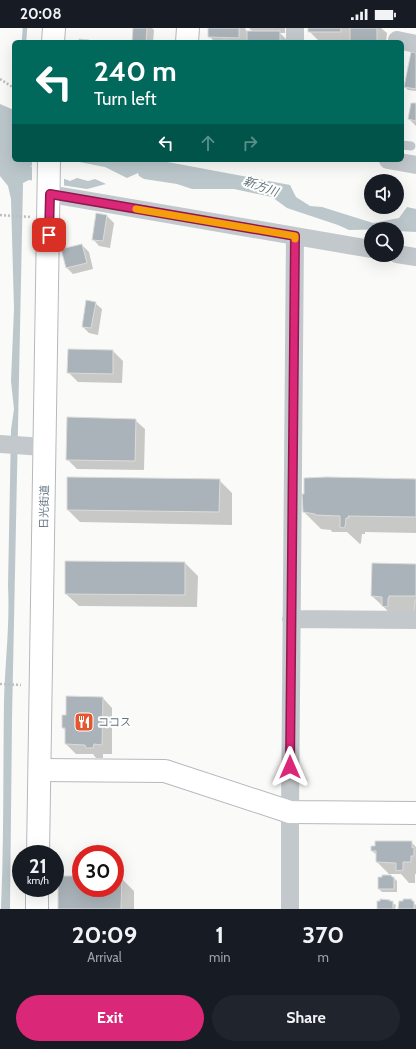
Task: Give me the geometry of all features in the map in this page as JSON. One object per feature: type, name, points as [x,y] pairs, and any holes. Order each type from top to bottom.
[{"type":"main road","points":[[53,40],[54,28]]},
{"type":"main road","points":[[188,28],[188,40]]},
{"type":"main road","name":"日光街道","points":[[38,845],[44,446],[50,191],[49,162]]},
{"type":"main road","points":[[40,770],[165,771],[290,812],[416,813]]},
{"type":"main road","points":[[37,909],[38,897]]},
{"type":"street","points":[[295,28],[295,40]]},
{"type":"street","points":[[397,37],[416,44]]},
{"type":"street","points":[[50,191],[364,248]]},
{"type":"street","points":[[290,909],[295,236]]},
{"type":"street","points":[[404,255],[416,257]]},
{"type":"street","points":[[0,445],[44,446]]},
{"type":"street","points":[[291,619],[416,620]]},
{"type":"path","points":[[0,79],[12,87]]},
{"type":"path","points":[[2,215],[31,217]]},
{"type":"path","points":[[0,684],[21,685]]},
{"type":"water","points":[[0,104],[12,109],[12,162],[55,162],[30,166],[70,181],[77,178],[88,181],[95,179],[106,184],[87,189],[29,180],[23,183],[12,718],[10,909],[1,909],[4,702],[8,615],[11,430],[14,409],[11,381],[14,309],[11,199],[8,186],[0,176]]},
{"type":"water","name":"新方川","points":[[79,162],[168,162],[290,185],[296,197],[310,206],[322,207],[370,222],[364,222],[364,230],[349,230],[287,208],[272,197],[234,189],[192,189],[177,184],[144,179],[139,176],[138,173],[127,178],[105,167]]},
{"type":"water","points":[[407,207],[416,209],[416,232],[404,231],[404,222],[378,222],[399,218],[402,214],[404,214]]},
{"type":"pier","points":[[32,162],[65,162],[37,166],[64,177],[64,187],[32,182]]},
{"type":"building","points":[[133,28],[147,28],[146,40],[132,40]]},
{"type":"building","points":[[208,28],[239,28],[239,38],[208,37]]},
{"type":"building","points":[[308,28],[341,28],[341,32],[308,32]]},
{"type":"building","points":[[350,28],[377,28],[377,40],[350,40]]},
{"type":"building","points":[[247,31],[280,31],[280,40],[247,40]]},
{"type":"building","points":[[411,52],[416,53],[416,89],[404,87]]},
{"type":"building","points":[[411,103],[416,103],[416,121],[408,119]]},
{"type":"building","points":[[96,213],[107,215],[103,241],[92,240]]},
{"type":"building","points":[[82,244],[87,263],[66,268],[61,249]]},
{"type":"building","points":[[86,300],[96,302],[91,328],[82,327]]},
{"type":"building","points":[[68,349],[113,350],[113,374],[67,373]]},
{"type":"building","points":[[67,417],[136,419],[135,461],[66,460]]},
{"type":"building","points":[[67,477],[220,479],[219,512],[67,510]]},
{"type":"building","points":[[327,477],[416,479],[416,517],[348,516],[349,518],[346,518],[345,527],[343,528],[340,527],[340,516],[315,515],[303,512],[302,494],[304,494],[304,478]]},
{"type":"building","points":[[65,561],[185,562],[185,595],[65,594]]},
{"type":"building","points":[[372,563],[416,564],[416,596],[389,596],[388,606],[382,606],[382,597],[371,596]]},
{"type":"building","points":[[415,600],[416,612],[414,612]]},
{"type":"building","points":[[66,696],[103,697],[102,745],[94,744],[93,748],[86,748],[85,745],[65,744],[65,728],[62,728],[62,715],[66,715]]},
{"type":"building","points":[[375,841],[412,841],[414,856],[411,856],[411,862],[403,862],[403,870],[396,871],[396,863],[376,862],[376,851],[371,851],[371,846],[375,846]]},
{"type":"building","points":[[382,875],[391,875],[394,877],[394,889],[378,889],[378,877],[382,877]]},
{"type":"building","points":[[64,876],[72,876],[72,897],[121,897],[121,909],[58,909],[58,897],[64,897]]},
{"type":"building","points":[[380,899],[393,901],[393,909],[377,909],[377,901],[380,901]]},
{"type":"building","points":[[403,899],[412,899],[412,901],[414,901],[414,909],[398,909],[399,901],[403,901]]},
{"type":"waterway","points":[[24,40],[25,28]]},
{"type":"slow traffic","points":[[136,209],[295,236],[295,239]]},
{"type":"place","name":"ココス","points":[[84,722]]},
{"type":"route","points":[[49,235],[50,194],[295,236],[290,767]]}]
